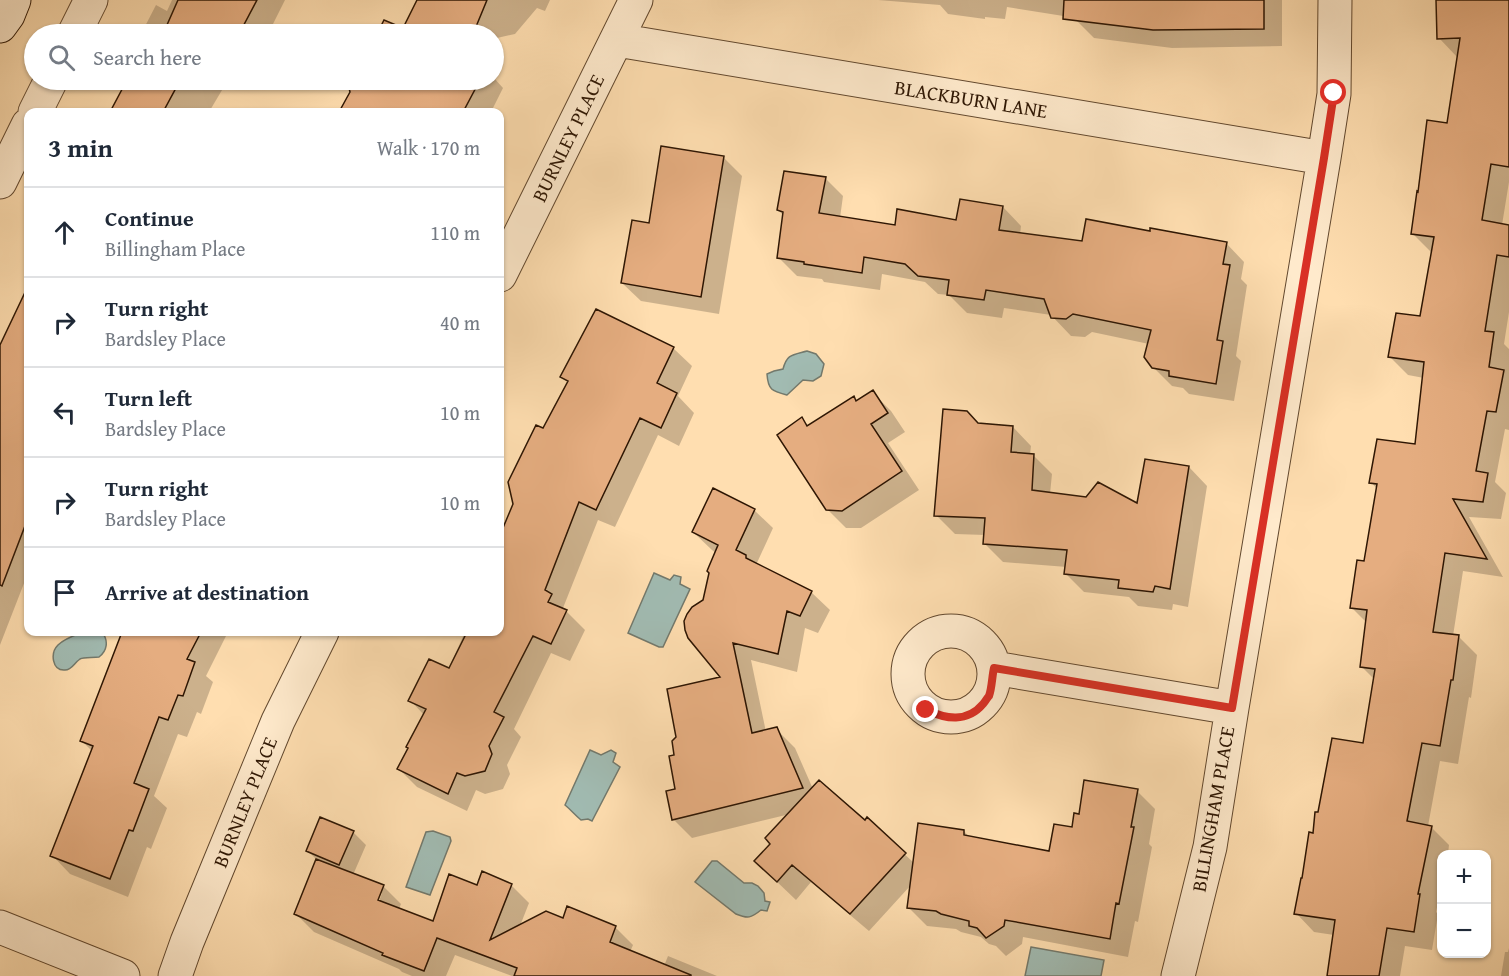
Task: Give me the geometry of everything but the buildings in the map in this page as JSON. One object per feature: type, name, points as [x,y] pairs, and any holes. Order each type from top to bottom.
[{"type":"street","points":[[0,26],[8,15],[14,0]]},
{"type":"street","points":[[79,24],[91,0]]},
{"type":"street","name":"BURNLEY PLACE","points":[[504,267],[636,0]]},
{"type":"street","name":"BILLINGHAM PLACE","points":[[1178,976],[1210,847],[1324,158],[1334,93],[1335,0]]},
{"type":"street","name":"BLACKBURN LANE","points":[[617,40],[1324,158]]},
{"type":"street","points":[[37,108],[46,90]]},
{"type":"street","points":[[0,182],[24,133]]},
{"type":"street","name":"BURNLEY PLACE","points":[[175,976],[278,721],[320,636]]},
{"type":"street","points":[[994,668],[1232,708]]},
{"type":"street","points":[[0,927],[123,976]]},
{"type":"water","points":[[807,351],[816,354],[824,364],[821,376],[813,381],[803,380],[787,395],[772,389],[768,383],[767,374],[783,369],[786,360],[791,356]]},
{"type":"water","points":[[654,573],[670,580],[674,575],[681,577],[680,584],[690,589],[663,647],[628,633]]},
{"type":"water","points":[[104,636],[106,646],[104,652],[99,657],[80,659],[71,668],[61,670],[55,665],[53,657],[55,648],[70,637]]},
{"type":"water","points":[[590,750],[601,755],[611,750],[616,753],[613,762],[620,767],[592,821],[581,820],[565,805]]},
{"type":"water","points":[[433,831],[450,837],[451,841],[430,895],[406,887],[426,832]]},
{"type":"water","points":[[712,861],[717,861],[744,883],[758,886],[764,893],[765,901],[770,902],[767,911],[761,910],[749,917],[736,914],[695,882]]},
{"type":"water","points":[[1031,947],[1104,960],[1101,976],[1025,976]]},
{"type":"route","points":[[926,710],[940,717],[955,718],[966,716],[979,708],[989,697],[994,668],[1232,708],[1334,93]]}]
